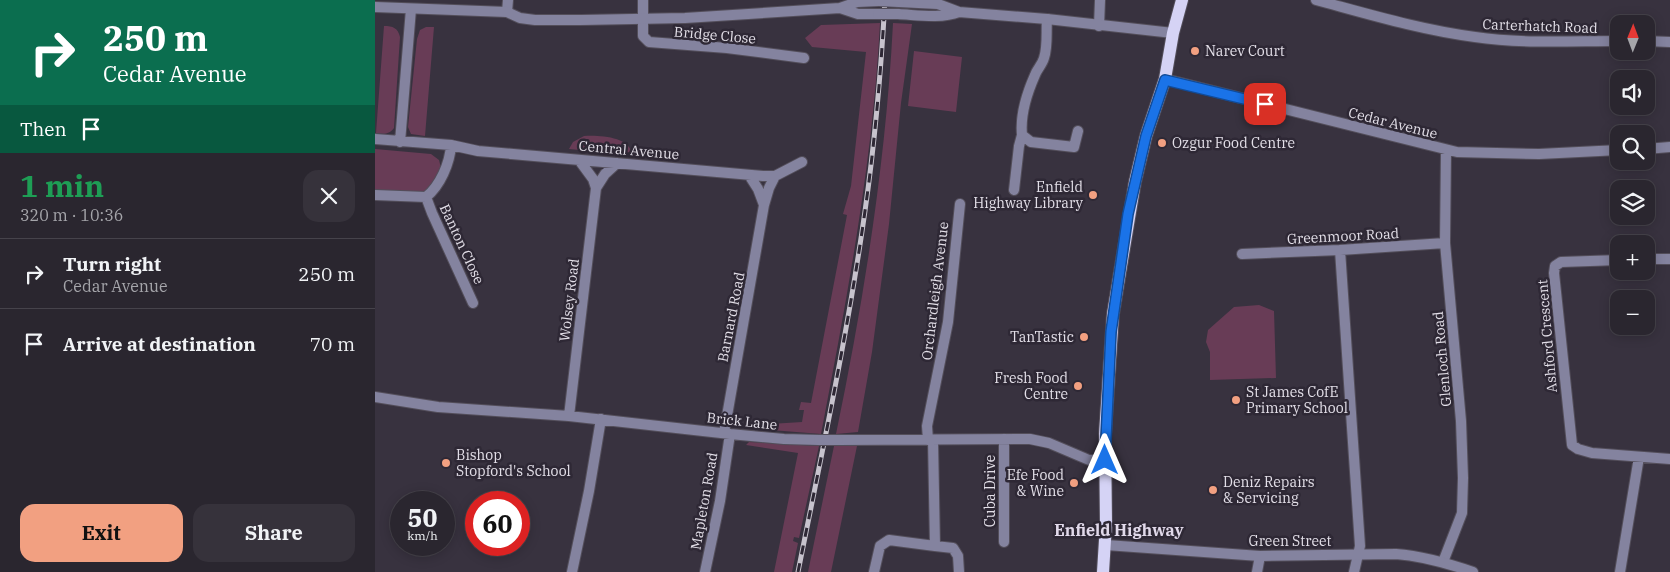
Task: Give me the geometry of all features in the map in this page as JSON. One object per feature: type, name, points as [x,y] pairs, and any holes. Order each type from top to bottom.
[{"type":"main road","points":[[1103,572],[1106,545],[1105,460],[1111,332],[1128,214],[1146,136],[1165,80],[1173,33],[1182,0]]},
{"type":"street","points":[[507,12],[508,0]]},
{"type":"street","name":"Bridge Close","points":[[643,0],[643,36],[649,42],[727,48],[803,58]]},
{"type":"street","points":[[1099,26],[1100,0]]},
{"type":"street","name":"Carterhatch Road","points":[[1316,0],[1414,25],[1475,37],[1514,41],[1610,41]]},
{"type":"street","points":[[375,7],[507,12],[520,18],[535,20],[643,19],[841,8],[857,2],[879,1],[938,4],[959,12],[1047,19],[1173,33]]},
{"type":"street","points":[[841,8],[858,14],[938,16],[959,12]]},
{"type":"street","points":[[400,142],[411,9]]},
{"type":"street","points":[[1014,190],[1018,154],[1023,135],[1021,125],[1022,114],[1035,74],[1040,68],[1045,53],[1047,19]]},
{"type":"street","points":[[1655,42],[1670,42]]},
{"type":"street","name":"Cedar Avenue","points":[[1165,80],[1457,152],[1539,154],[1610,150]]},
{"type":"street","points":[[1023,135],[1031,142],[1074,147],[1078,131]]},
{"type":"street","name":"Central Avenue","points":[[375,139],[451,145],[478,151],[749,175],[775,176],[802,162]]},
{"type":"street","points":[[375,195],[426,197],[430,194],[448,166],[451,145]]},
{"type":"street","points":[[1655,149],[1670,148]]},
{"type":"street","name":"Glenloch Road","points":[[1443,562],[1462,513],[1463,478],[1461,420],[1445,243],[1446,150]]},
{"type":"street","points":[[579,160],[593,180],[596,188]]},
{"type":"street","points":[[596,188],[601,179],[617,163]]},
{"type":"street","points":[[749,175],[765,205]]},
{"type":"street","name":"Barnard Road","points":[[727,434],[765,205],[769,188],[775,176]]},
{"type":"street","name":"Wolsey Road","points":[[569,416],[596,188]]},
{"type":"street","name":"Banton Close","points":[[426,197],[473,303]]},
{"type":"street","name":"Orchardleigh Avenue","points":[[935,546],[931,440],[927,426],[948,322],[960,204]]},
{"type":"street","name":"Greenmoor Road","points":[[1242,254],[1445,243]]},
{"type":"street","points":[[1340,250],[1359,546],[1355,572]]},
{"type":"street","points":[[1655,259],[1670,259]]},
{"type":"street","name":"Ashford Crescent","points":[[1610,260],[1561,262],[1555,266],[1570,437],[1572,445],[1578,450],[1639,457]]},
{"type":"street","name":"Brick Lane","points":[[375,397],[437,407],[569,416],[784,439],[1004,439],[1040,441],[1089,460],[1105,460]]},
{"type":"street","points":[[572,572],[589,491],[601,419]]},
{"type":"street","name":"Mapleton Road","points":[[705,572],[720,501],[727,434]]},
{"type":"street","name":"Cuba Drive","points":[[1004,439],[1004,542]]},
{"type":"street","points":[[1620,572],[1639,457],[1670,459]]},
{"type":"street","points":[[874,572],[880,546],[889,540],[953,548],[959,556],[959,572]]},
{"type":"street","name":"Green Street","points":[[1106,545],[1260,556],[1396,554],[1443,562],[1471,572]]},
{"type":"street","points":[[1257,572],[1260,556]]},
{"type":"shaded area","points":[[880,23],[877,75],[858,229],[821,434],[745,428],[755,425],[802,422],[804,410],[799,410],[801,402],[811,403],[847,215],[843,214],[851,186],[866,52],[812,47],[805,38],[821,25]]},
{"type":"shaded area","points":[[893,23],[912,24],[872,352],[858,432],[836,434],[856,332],[872,230],[885,126]]},
{"type":"shaded area","points":[[384,26],[395,28],[400,37],[394,128],[390,132],[383,134],[376,133]]},
{"type":"shaded area","points":[[426,27],[434,27],[425,136],[411,134],[408,127],[417,39],[420,30]]},
{"type":"shaded area","points":[[914,51],[962,57],[956,112],[908,106]]},
{"type":"shaded area","points":[[584,136],[620,140],[630,149],[632,155],[569,149],[573,142]]},
{"type":"shaded area","points":[[375,149],[431,154],[439,160],[441,168],[430,186],[423,193],[375,190]]},
{"type":"shaded area","points":[[1259,305],[1274,311],[1276,378],[1210,380],[1210,352],[1206,342],[1208,330],[1234,307]]},
{"type":"shaded area","points":[[749,442],[819,446],[799,538],[794,537],[793,541],[798,543],[792,572],[774,572],[798,453],[746,445]]},
{"type":"shaded area","points":[[834,446],[857,446],[831,572],[808,572]]},
{"type":"railway","points":[[798,572],[851,302],[869,185],[880,80],[885,0]]},
{"type":"place","name":"Narev Court","points":[[1195,51]]},
{"type":"place","name":"Ozgur Food Centre","points":[[1162,143]]},
{"type":"place","name":"Enfield Highway Library","points":[[1093,195]]},
{"type":"place","name":"TanTastic","points":[[1084,337]]},
{"type":"place","name":"Fresh Food Centre","points":[[1078,386]]},
{"type":"place","name":"St James CofE Primary School","points":[[1236,400]]},
{"type":"place","name":"Bishop Stopford's School","points":[[446,463]]},
{"type":"place","name":"Efe Food & Wine","points":[[1074,483]]},
{"type":"place","name":"Deniz Repairs & Servicing","points":[[1213,490]]},
{"type":"district","name":"Enfield Highway","points":[[1119,530]]},
{"type":"route","points":[[1105,460],[1109,352],[1128,214],[1146,136],[1165,80],[1265,104]]}]
